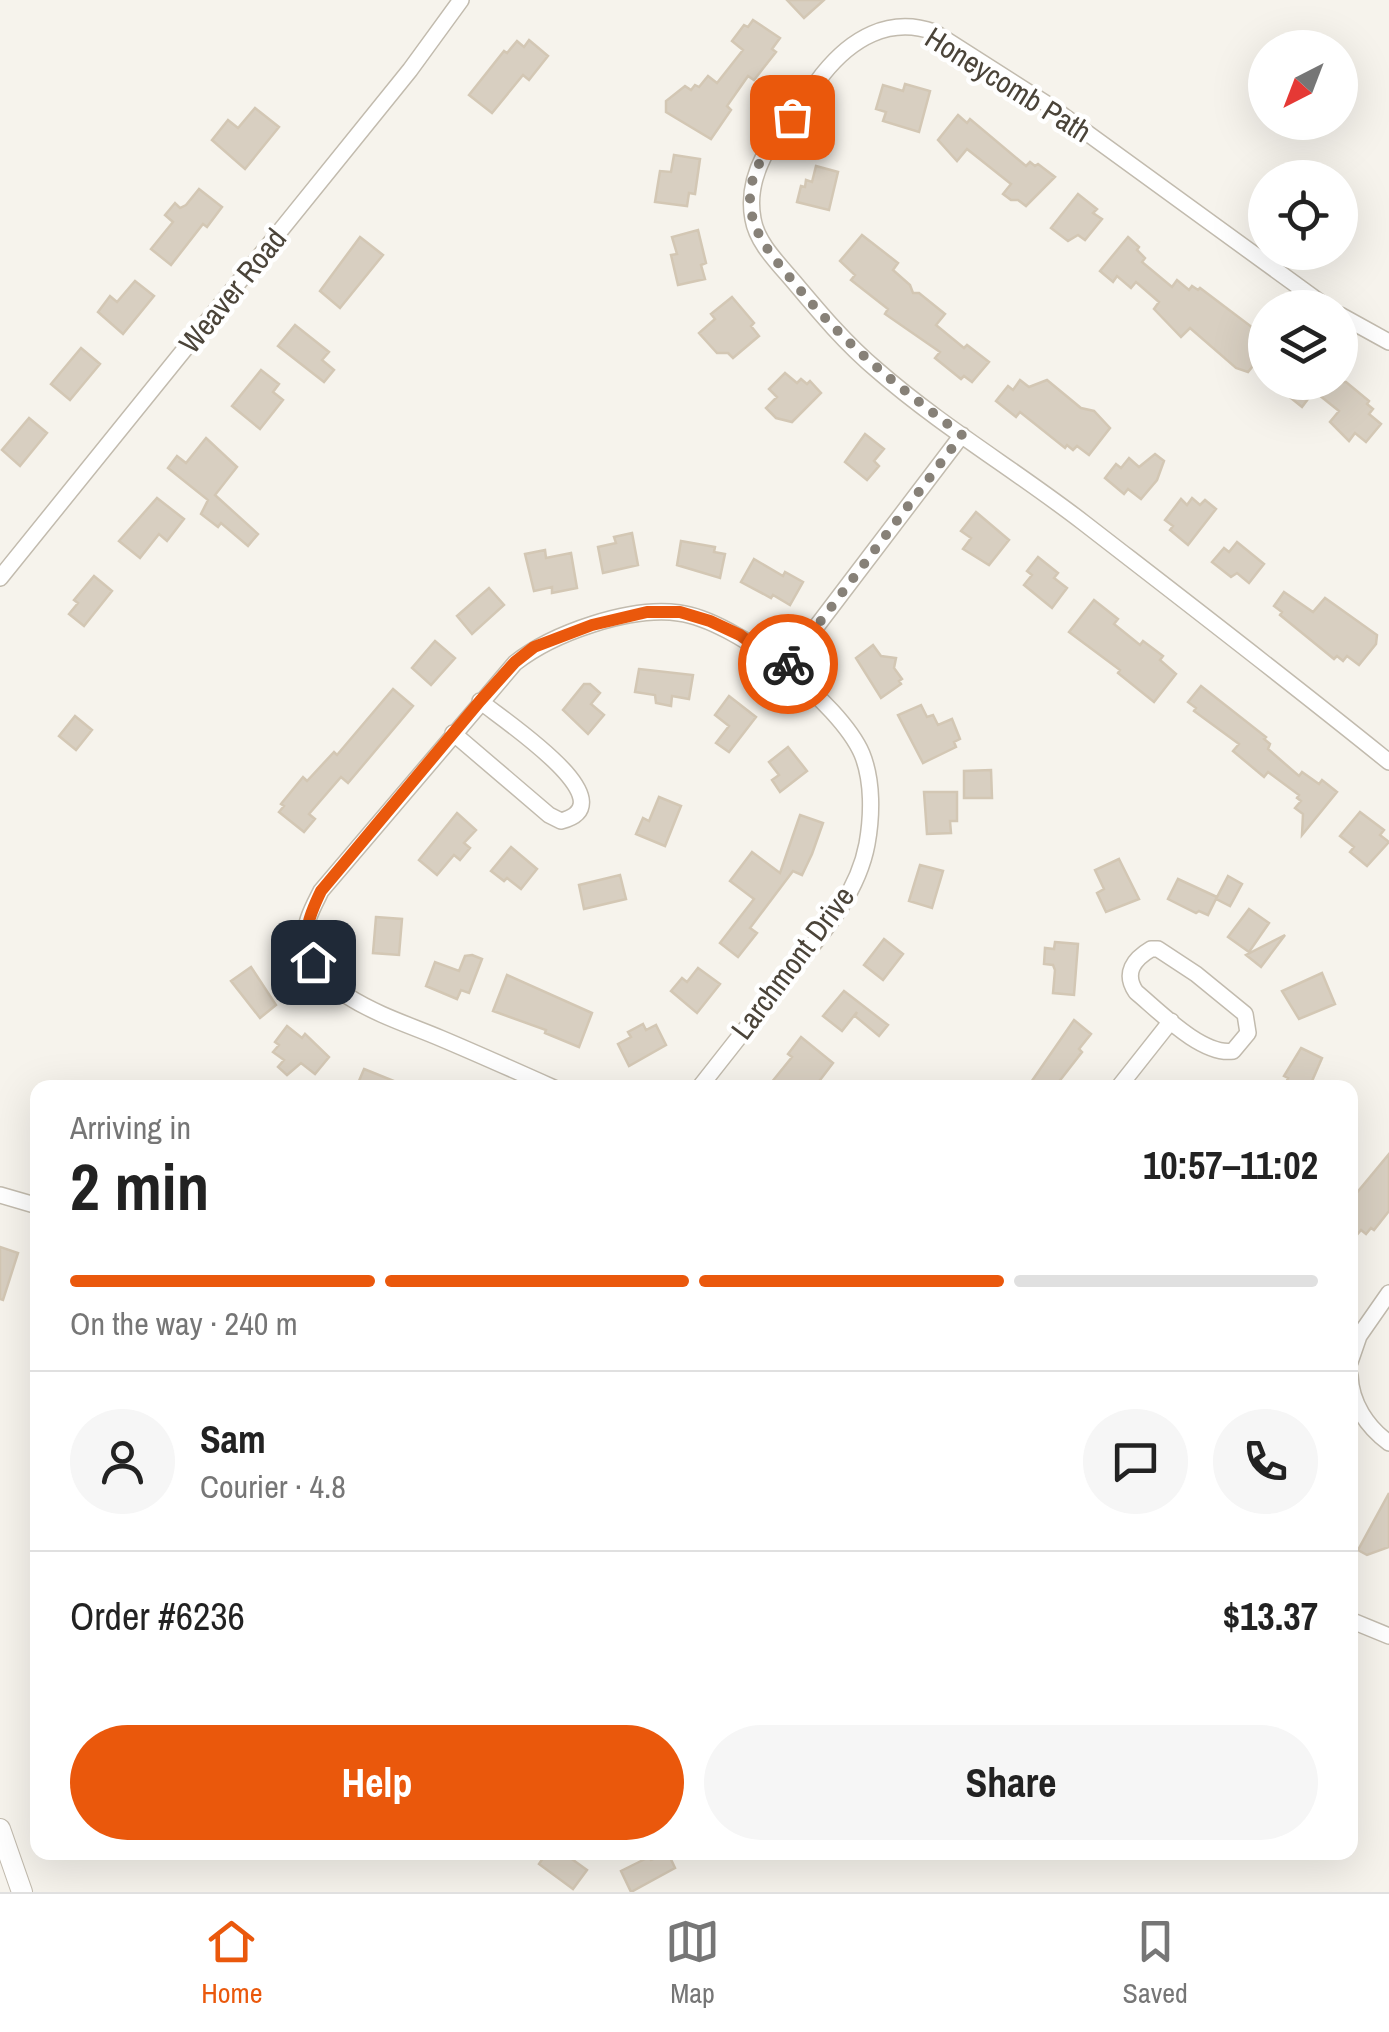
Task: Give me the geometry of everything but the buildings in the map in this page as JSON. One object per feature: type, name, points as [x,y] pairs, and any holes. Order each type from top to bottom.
[{"type":"street","name":"Weaver Road","points":[[0,578],[410,70],[461,0]]},
{"type":"street","name":"Honeycomb Path","points":[[1303,290],[1050,106],[934,32],[918,26],[893,26],[865,34],[837,56],[768,147],[753,177],[750,197],[754,224],[767,250],[828,323],[877,371],[1038,488],[1389,762]]},
{"type":"street","points":[[1358,325],[1389,342]]},
{"type":"street","points":[[784,668],[962,435]]},
{"type":"street","name":"Larchmont Drive","points":[[535,1080],[362,1005],[327,980],[313,962],[306,942],[306,921],[321,891],[515,662],[534,647],[592,625],[647,612],[680,612],[740,635],[784,668],[840,721],[864,759],[869,780],[867,847],[854,885],[834,917],[705,1080]]},
{"type":"street","points":[[453,733],[548,815],[561,822],[583,806],[583,795],[576,783],[552,758],[480,701]]},
{"type":"street","points":[[1150,949],[1196,974],[1244,1014],[1248,1033],[1232,1052],[1220,1054],[1171,1022],[1130,984],[1130,970],[1138,957],[1150,949]]},
{"type":"street","points":[[1124,1080],[1171,1022]]},
{"type":"street","points":[[0,1195],[30,1204]]},
{"type":"street","points":[[1358,1339],[1389,1293]]},
{"type":"street","points":[[1358,1406],[1365,1422],[1389,1443]]},
{"type":"street","points":[[1358,1623],[1389,1636]]},
{"type":"street","points":[[0,1829],[22,1892]]},
{"type":"way so far","points":[[788,664],[962,435],[877,371],[828,323],[767,250],[754,224],[750,197],[753,177],[768,147],[792,117]]},
{"type":"route","points":[[313,962],[306,942],[306,921],[321,891],[480,701],[534,647],[592,625],[647,612],[680,612],[740,635],[784,668],[788,664]]}]
